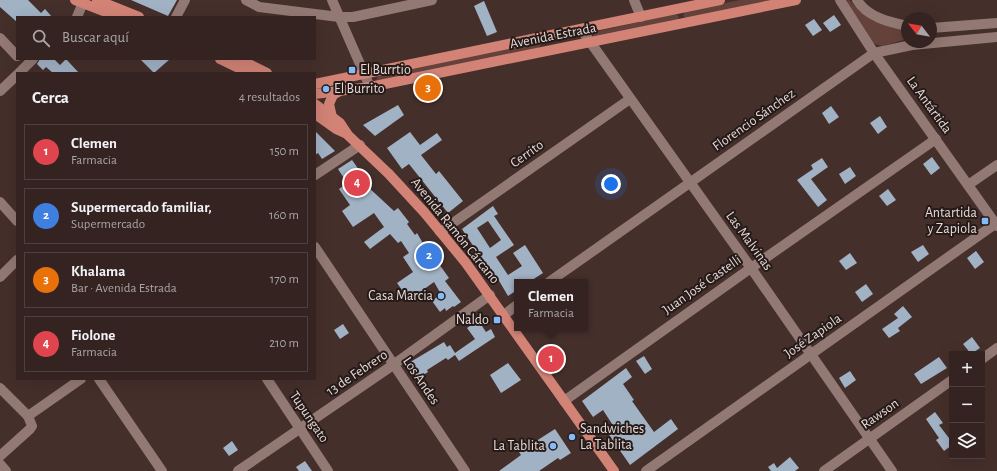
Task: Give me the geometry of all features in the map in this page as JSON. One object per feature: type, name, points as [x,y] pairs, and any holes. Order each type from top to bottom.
[{"type":"main road","points":[[97,0],[137,16]]},
{"type":"main road","name":"Avenida Estrada","points":[[316,84],[720,0]]},
{"type":"main road","name":"Avenida Estrada","points":[[316,94],[370,87],[796,0]]},
{"type":"main road","points":[[81,1],[117,16]]},
{"type":"main road","points":[[680,8],[684,22]]},
{"type":"main road","points":[[222,60],[247,72]]},
{"type":"main road","points":[[241,60],[265,72]]},
{"type":"main road","points":[[332,117],[328,107],[329,101],[333,95],[340,91]]},
{"type":"main road","name":"Avenida Ramón Cárcano","points":[[316,105],[340,123],[348,135]]},
{"type":"main road","name":"Avenida Ramón Cárcano","points":[[316,115],[336,129],[348,135],[360,145],[402,188],[440,232],[490,295],[514,329]]},
{"type":"main road","name":"Avenida Ramón Cárcano","points":[[515,331],[614,471]]},
{"type":"street","points":[[177,16],[185,0]]},
{"type":"street","points":[[246,0],[259,7],[339,18],[353,17],[432,0]]},
{"type":"street","points":[[332,0],[363,74],[370,87]]},
{"type":"street","points":[[634,0],[641,17]]},
{"type":"street","name":"La Antártida","points":[[840,0],[874,53],[996,225]]},
{"type":"street","points":[[857,0],[867,11],[876,17],[889,23],[901,25]]},
{"type":"street","points":[[77,16],[81,1]]},
{"type":"street","points":[[937,28],[997,23]]},
{"type":"street","name":"Las Malvinas","points":[[581,29],[751,268],[892,471]]},
{"type":"street","points":[[543,37],[547,50]]},
{"type":"street","name":"Florencio Sánchez","points":[[553,279],[874,53],[912,45],[997,37]]},
{"type":"street","points":[[0,38],[16,55]]},
{"type":"street","points":[[20,72],[28,64]]},
{"type":"street","points":[[0,91],[16,76]]},
{"type":"street","name":"Cerrito","points":[[440,232],[630,98]]},
{"type":"street","name":"Juan José Castelli","points":[[564,401],[936,139]]},
{"type":"street","points":[[316,174],[360,145]]},
{"type":"street","points":[[968,185],[997,164]]},
{"type":"street","points":[[0,202],[16,220]]},
{"type":"street","name":"José Zapiola","points":[[646,471],[996,225]]},
{"type":"street","name":"Los Andes","points":[[316,248],[465,471]]},
{"type":"street","points":[[0,277],[16,262]]},
{"type":"street","name":"13 de Febrero","points":[[238,471],[394,365],[490,295]]},
{"type":"street","points":[[504,315],[514,307]]},
{"type":"street","points":[[985,357],[997,348]]},
{"type":"street","points":[[28,416],[80,380]]},
{"type":"street","points":[[100,380],[162,471]]},
{"type":"street","name":"Tupungato","points":[[268,380],[328,471]]},
{"type":"street","name":"Rawson","points":[[824,471],[949,382]]},
{"type":"street","points":[[0,388],[28,416],[32,426],[0,456]]},
{"type":"street","points":[[0,464],[6,471]]},
{"type":"shaded area","points":[[740,0],[778,0],[685,18],[683,15],[686,11]]},
{"type":"shaded area","points":[[849,0],[861,11],[875,20],[901,30],[901,41],[882,46],[872,43],[845,1]]},
{"type":"shaded area","points":[[675,14],[679,16],[678,19],[593,38],[595,32]]},
{"type":"shaded area","points":[[539,41],[541,45],[538,48],[379,83],[376,81],[378,76]]},
{"type":"building","points":[[0,0],[28,0],[41,13],[45,9],[51,16],[16,16],[16,21],[0,7]]},
{"type":"building","points":[[131,0],[177,0],[168,16]]},
{"type":"building","points":[[484,1],[497,32],[487,36],[474,6]]},
{"type":"building","points":[[834,15],[841,25],[830,32],[823,23]]},
{"type":"building","points":[[814,19],[822,30],[813,36],[805,25]]},
{"type":"building","points":[[39,60],[55,60],[60,65],[67,60],[78,72],[52,72],[46,67],[43,70],[37,64]]},
{"type":"building","points":[[141,60],[169,60],[155,72],[153,72]]},
{"type":"building","points":[[398,105],[404,115],[375,136],[363,125]]},
{"type":"building","points":[[831,106],[839,117],[829,124],[822,113]]},
{"type":"building","points":[[880,116],[887,127],[878,134],[870,123]]},
{"type":"building","points":[[316,132],[335,151],[322,159],[318,153],[316,154]]},
{"type":"building","points":[[410,132],[420,145],[437,133],[442,140],[421,155],[436,174],[439,171],[463,201],[448,213],[409,164],[402,169],[387,148]]},
{"type":"building","points":[[932,157],[940,168],[931,175],[923,164]]},
{"type":"building","points":[[822,158],[828,167],[811,179],[827,200],[818,207],[797,180],[813,169],[811,165]]},
{"type":"building","points":[[352,160],[369,184],[367,186],[394,211],[398,208],[409,222],[407,224],[415,235],[417,233],[432,259],[434,257],[449,278],[445,281],[461,302],[446,311],[445,308],[440,312],[432,301],[441,294],[434,282],[409,300],[397,283],[413,272],[403,257],[409,253],[401,241],[398,243],[390,234],[370,249],[364,242],[384,227],[374,213],[353,227],[342,211],[350,205],[339,189],[347,183],[338,169]]},
{"type":"building","points":[[850,167],[856,176],[845,184],[839,174]]},
{"type":"building","points":[[888,189],[896,200],[887,206],[879,196]]},
{"type":"building","points":[[493,206],[498,214],[494,216],[514,245],[496,257],[508,275],[522,266],[513,253],[525,245],[543,273],[534,279],[514,279],[514,292],[508,296],[498,279],[495,281],[478,258],[480,256],[462,229]],"holes":[[[488,221],[501,240],[490,248],[477,228]]]},
{"type":"building","points":[[923,245],[929,254],[918,262],[911,252]]},
{"type":"building","points":[[976,251],[984,262],[975,269],[967,258]]},
{"type":"building","points":[[850,253],[857,263],[846,270],[839,261]]},
{"type":"building","points":[[866,284],[873,294],[862,302],[855,292]]},
{"type":"building","points":[[903,306],[912,317],[898,328],[900,331],[889,338],[882,329],[898,318],[894,314]]},
{"type":"building","points":[[478,320],[486,332],[491,329],[495,337],[459,361],[455,355],[448,360],[446,358],[427,370],[428,372],[417,379],[407,364],[444,342],[447,347],[450,345],[455,353],[475,339],[467,328]]},
{"type":"building","points":[[343,324],[349,333],[340,339],[334,330]]},
{"type":"building","points":[[972,337],[980,348],[976,351],[969,351],[963,344]]},
{"type":"building","points":[[644,356],[652,369],[645,374],[636,361]]},
{"type":"building","points":[[939,357],[947,368],[921,384],[914,374]]},
{"type":"building","points":[[508,363],[521,380],[501,393],[490,375]]},
{"type":"building","points":[[626,368],[632,377],[623,384],[634,400],[632,401],[654,432],[671,419],[678,429],[630,465],[607,432],[614,427],[603,410],[593,417],[582,401]]},
{"type":"building","points":[[850,371],[856,380],[845,388],[839,378]]},
{"type":"building","points":[[935,412],[943,423],[939,425],[949,438],[949,447],[944,451],[936,440],[939,438],[926,419]]},
{"type":"building","points":[[555,429],[571,453],[560,460],[558,458],[539,471],[499,471],[521,455],[519,452]]},
{"type":"building","points":[[232,441],[238,450],[229,456],[223,448]]},
{"type":"building","points":[[790,457],[799,468],[795,471],[771,471],[768,467],[774,463],[777,468]]},
{"type":"building","points":[[305,461],[312,471],[299,471],[296,467]]},
{"type":"place","name":"El Burrtio","points":[[352,70]]},
{"type":"place","name":"Khalama","points":[[428,88]]},
{"type":"place","name":"El Burrito","points":[[326,89]]},
{"type":"place","name":"Fiolone","points":[[357,183]]},
{"type":"place","name":"Antartida y Zapiola","points":[[985,221]]},
{"type":"place","name":"Supermercado familiar,","points":[[429,256]]},
{"type":"place","name":"Casa Marcia","points":[[441,296]]},
{"type":"place","name":"Naldo","points":[[497,320]]},
{"type":"place","name":"Clemen","points":[[551,359]]},
{"type":"place","name":"Sandwiches La Tablita","points":[[572,437]]},
{"type":"place","name":"La Tablita","points":[[553,446]]}]
